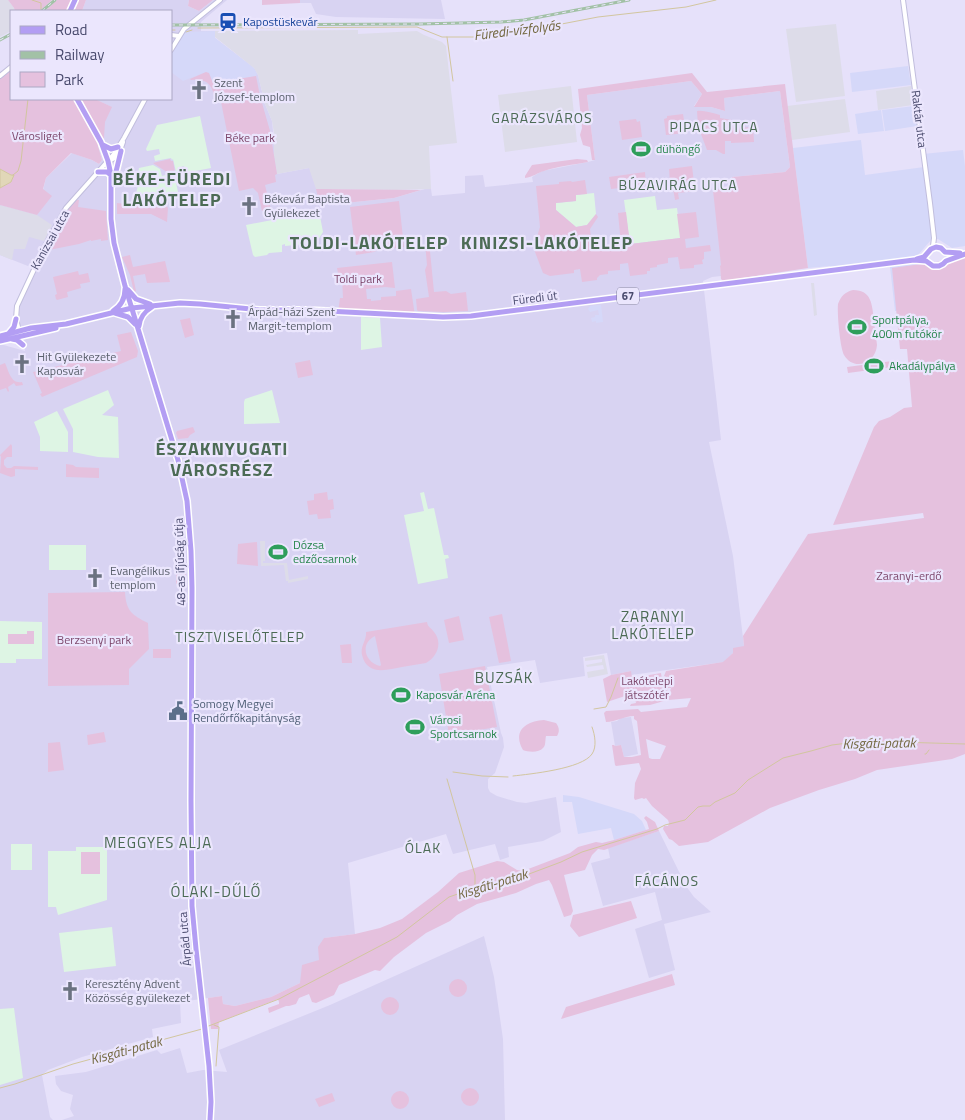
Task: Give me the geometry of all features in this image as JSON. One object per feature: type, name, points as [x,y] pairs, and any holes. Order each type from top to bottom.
[{"type":"main road","points":[[78,100],[101,142],[111,175],[112,231],[126,292],[122,302],[111,312]]},
{"type":"main road","points":[[101,142],[108,149],[119,149],[111,199]]},
{"type":"main road","points":[[98,172],[107,172],[111,175]]},
{"type":"main road","points":[[931,249],[939,247],[945,252],[946,260]]},
{"type":"main road","name":"Füredi út","points":[[156,305],[189,303],[260,310],[307,310],[443,317],[471,316],[914,260],[924,257],[931,249]]},
{"type":"main road","name":"Füredi út","points":[[945,252],[965,254]]},
{"type":"main road","points":[[927,254],[928,262]]},
{"type":"main road","name":"Füredi út","points":[[914,260],[928,262],[936,267],[942,265],[946,260],[965,254]]},
{"type":"main road","points":[[125,286],[136,298],[147,304],[156,305]]},
{"type":"main road","name":"48-as ifjúság útja","points":[[125,286],[178,460],[186,494],[191,551],[192,605],[191,801]]},
{"type":"main road","points":[[138,328],[139,321],[144,313],[156,305]]},
{"type":"main road","name":"67","points":[[0,341],[20,333],[54,329],[111,312],[156,305]]},
{"type":"main road","points":[[111,312],[128,317],[138,328]]},
{"type":"main road","points":[[16,319],[9,336],[23,345]]},
{"type":"main road","name":"67","points":[[20,333],[31,328],[66,324]]},
{"type":"main road","name":"67","points":[[0,336],[9,336]]},
{"type":"main road","name":"Árpád utca","points":[[191,801],[193,920],[211,1092],[210,1120]]},
{"type":"street","points":[[172,48],[184,29],[220,0]]},
{"type":"street","name":"Raktár utca","points":[[903,0],[934,238],[931,249]]},
{"type":"street","points":[[172,35],[179,36]]},
{"type":"street","points":[[0,76],[10,68]]},
{"type":"street","name":"Kanizsai utca","points":[[20,333],[16,319],[18,306],[27,282],[54,230],[71,203],[108,161],[115,158],[144,100]]},
{"type":"street","name":"Raktár utca","points":[[934,238],[939,247]]},
{"type":"street","points":[[16,319],[22,326],[31,328]]},
{"type":"shaded area","points":[[0,0],[8,0],[15,10],[10,10],[10,32],[0,37]]},
{"type":"shaded area","points":[[86,0],[189,0],[188,6],[199,11],[213,0],[227,0],[201,22],[201,31],[215,31],[215,38],[254,68],[258,75],[265,104],[272,121],[277,174],[309,168],[345,203],[394,198],[425,189],[431,189],[432,196],[465,193],[465,176],[483,175],[485,187],[533,182],[532,177],[542,171],[595,160],[587,95],[691,81],[702,94],[694,106],[711,107],[725,111],[724,98],[780,91],[790,167],[785,172],[732,177],[720,266],[721,276],[703,281],[721,440],[709,442],[733,556],[744,646],[724,662],[631,675],[631,671],[611,675],[607,653],[583,657],[585,676],[540,683],[535,660],[487,667],[504,747],[495,773],[488,779],[488,788],[490,792],[497,796],[517,802],[526,803],[556,797],[561,832],[543,841],[508,847],[509,857],[500,860],[495,844],[453,854],[446,834],[348,863],[355,934],[324,938],[319,960],[300,983],[271,997],[235,1006],[223,1004],[222,996],[180,1002],[181,1023],[152,1029],[153,1037],[82,1057],[48,1070],[42,1075],[50,1117],[53,1120],[0,1120],[0,344],[25,351],[15,309],[33,268],[0,255],[0,205],[37,215],[46,178],[72,153],[99,164],[102,160],[98,146],[104,138],[104,122],[111,107],[97,100],[172,100],[172,10],[82,10]]},
{"type":"shaded area","points":[[300,0],[441,0],[445,19],[336,17],[316,14],[311,3],[300,3]]},
{"type":"shaded area","points":[[836,24],[845,96],[796,102],[786,29]]},
{"type":"shaded area","points":[[358,30],[358,34],[417,31],[442,42],[446,46],[457,143],[429,146],[431,189],[316,189],[309,168],[277,174],[272,121],[265,104],[258,75],[254,68],[215,37],[215,31]]},
{"type":"shaded area","points":[[215,31],[215,38],[254,68],[256,76],[213,83],[206,72],[183,81],[172,73],[172,53],[184,32]]},
{"type":"shaded area","points":[[908,66],[911,85],[852,92],[850,73]]},
{"type":"shaded area","name":"GARÁZSVÁROS","points":[[571,86],[577,142],[505,152],[498,95]]},
{"type":"shaded area","points":[[911,86],[913,105],[878,110],[876,91]]},
{"type":"shaded area","points":[[845,99],[850,132],[792,140],[787,106]]},
{"type":"shaded area","points":[[914,106],[917,126],[885,131],[882,110]]},
{"type":"shaded area","points":[[881,110],[884,131],[858,134],[855,114]]},
{"type":"shaded area","points":[[200,116],[211,168],[185,173],[184,166],[181,167],[183,174],[177,176],[173,159],[155,161],[154,156],[160,154],[159,149],[147,151],[146,149],[157,125]]},
{"type":"shaded area","points":[[861,140],[865,175],[924,167],[923,154],[963,150],[965,166],[965,246],[952,248],[938,239],[931,240],[918,255],[920,265],[906,310],[895,311],[890,267],[832,274],[830,266],[808,268],[793,148]]},
{"type":"shaded area","points":[[153,165],[160,169],[162,176],[169,174],[175,178],[178,192],[159,196],[136,193],[139,168]]},
{"type":"shaded area","points":[[0,169],[14,175],[11,182],[0,188]]},
{"type":"shaded area","points":[[594,193],[596,214],[587,225],[576,227],[556,210],[556,203],[576,201],[576,195]]},
{"type":"shaded area","points":[[655,196],[657,210],[677,208],[681,238],[630,244],[624,200]]},
{"type":"shaded area","points":[[0,205],[37,215],[52,225],[44,241],[29,237],[25,249],[14,249],[12,260],[0,255]]},
{"type":"shaded area","points":[[319,211],[323,232],[316,243],[285,246],[285,244],[282,245],[282,252],[255,257],[253,255],[246,225]]},
{"type":"shaded area","points":[[811,283],[814,283],[817,315],[814,316]]},
{"type":"shaded area","points":[[601,305],[603,322],[592,322],[591,318],[599,315],[598,310],[590,312],[588,309],[590,306]]},
{"type":"shaded area","points":[[361,317],[380,318],[382,347],[361,350]]},
{"type":"shaded area","points":[[108,390],[114,405],[102,415],[118,417],[119,458],[98,457],[73,452],[73,429],[63,409]]},
{"type":"shaded area","points":[[272,390],[280,423],[244,424],[245,399]]},
{"type":"shaded area","points":[[57,411],[68,432],[68,452],[40,451],[40,437],[34,422]]},
{"type":"shaded area","points":[[424,492],[428,509],[434,508],[444,555],[448,555],[449,558],[445,559],[448,578],[418,584],[404,515],[424,511],[420,493]]},
{"type":"shaded area","points":[[260,541],[265,541],[265,561],[263,563],[287,563],[289,580],[308,576],[308,579],[288,583],[286,581],[284,565],[261,566]]},
{"type":"shaded area","points":[[49,545],[86,545],[86,570],[49,570]]},
{"type":"shaded area","points":[[0,621],[42,622],[42,659],[16,659],[16,663],[0,663]]},
{"type":"shaded area","points":[[604,655],[608,674],[588,678],[587,672],[604,669],[603,665],[587,667],[586,665],[602,662],[602,659],[585,661],[585,658]]},
{"type":"shaded area","points":[[631,717],[638,754],[624,757],[621,745],[615,746],[611,722]]},
{"type":"shaded area","points":[[563,795],[579,797],[634,814],[642,821],[646,830],[614,840],[611,828],[578,834],[572,802],[563,802]]},
{"type":"shaded area","points":[[659,831],[686,886],[694,897],[711,912],[664,924],[675,970],[649,978],[635,929],[662,920],[655,892],[603,906],[591,863],[610,858],[608,848]]},
{"type":"shaded area","points":[[11,844],[32,844],[32,870],[11,870]]},
{"type":"shaded area","points":[[76,847],[107,847],[107,900],[58,915],[56,907],[48,907],[48,851],[76,851]]},
{"type":"shaded area","points":[[112,927],[116,966],[64,972],[59,933]]},
{"type":"shaded area","points":[[484,936],[494,977],[503,1039],[505,1120],[62,1120],[74,1116],[70,1109],[73,1095],[61,1091],[56,1084],[55,1076],[86,1072],[157,1050],[161,1054],[180,1048],[187,1073],[203,1070],[227,1072],[219,1050],[330,1005]]},
{"type":"shaded area","points":[[14,1008],[23,1078],[0,1085],[0,1009]]},
{"type":"green space","points":[[8,0],[52,0],[41,10],[15,10]]},
{"type":"green space","points":[[57,0],[86,0],[82,10],[46,10]]},
{"type":"green space","points":[[189,0],[213,0],[199,11],[188,6]]},
{"type":"green space","points":[[262,0],[300,0],[300,3],[262,5]]},
{"type":"green space","name":"Városliget","points":[[10,71],[10,100],[97,100],[112,107],[105,122],[104,138],[98,146],[102,160],[99,164],[71,153],[46,178],[43,189],[52,196],[37,215],[0,205],[0,188],[11,182],[14,175],[0,169],[0,78]]},
{"type":"green space","name":"Béke park","points":[[206,72],[209,73],[213,83],[256,76],[270,131],[277,174],[275,175],[276,182],[265,185],[271,210],[262,211],[258,193],[253,188],[239,191],[220,97],[215,98],[210,85],[205,81],[190,79]]},
{"type":"green space","points":[[692,73],[707,92],[785,84],[808,268],[723,281],[721,279],[713,190],[732,188],[732,177],[785,172],[790,167],[780,91],[724,98],[725,111],[711,107],[694,107],[702,94],[691,81],[587,95],[595,160],[592,160],[590,147],[583,145],[580,135],[582,128],[578,89]]},
{"type":"green space","points":[[697,111],[720,115],[720,118],[732,120],[733,128],[753,127],[754,142],[731,143],[731,141],[725,141],[725,154],[716,150],[707,150],[698,126]]},
{"type":"green space","points":[[683,114],[686,133],[666,135],[664,119],[667,116]]},
{"type":"green space","points":[[636,119],[637,122],[640,121],[642,137],[622,140],[619,121]]},
{"type":"green space","name":"dühöngő","points":[[649,144],[650,153],[633,154],[633,146]]},
{"type":"green space","points":[[170,159],[173,161],[176,178],[153,163]]},
{"type":"green space","points":[[577,159],[587,160],[588,162],[555,168],[525,178],[532,165]]},
{"type":"green space","points":[[692,166],[695,191],[678,193],[679,199],[675,200],[673,188],[660,189],[660,183],[670,182],[669,169]]},
{"type":"green space","points":[[645,172],[646,185],[611,189],[609,177]]},
{"type":"green space","points":[[585,180],[587,194],[576,195],[576,201],[556,203],[556,210],[576,227],[587,225],[596,214],[598,217],[590,229],[591,238],[603,248],[619,246],[621,244],[618,213],[626,212],[630,244],[680,238],[677,214],[696,212],[699,237],[685,239],[686,248],[710,245],[711,251],[704,252],[703,264],[694,265],[694,268],[680,269],[678,257],[668,258],[668,263],[650,268],[647,274],[630,276],[628,263],[620,264],[620,270],[608,271],[608,274],[600,275],[597,280],[582,282],[580,269],[574,270],[574,273],[550,276],[543,273],[534,246],[540,227],[536,186]]},
{"type":"green space","points":[[316,189],[421,190],[394,198],[345,203],[319,202]]},
{"type":"green space","points":[[132,196],[164,202],[168,208],[167,222],[151,214],[117,214],[117,203],[126,204],[131,202]]},
{"type":"green space","points":[[75,200],[79,200],[78,207],[106,211],[108,240],[91,240],[44,251],[68,209]]},
{"type":"green space","points":[[399,201],[404,247],[356,255],[350,207]]},
{"type":"green space","points":[[429,241],[434,292],[446,291],[451,294],[466,292],[468,311],[417,310],[416,299],[429,297],[425,270],[427,265],[425,242]]},
{"type":"green space","points":[[130,255],[133,267],[165,261],[170,282],[147,283],[145,274],[133,276],[136,291],[134,292],[130,275],[122,257]]},
{"type":"green space","name":"Zaranyi-erdő","points":[[965,258],[965,754],[952,759],[877,770],[770,808],[708,842],[679,846],[669,839],[663,829],[664,826],[668,826],[668,820],[646,798],[635,800],[634,798],[635,783],[641,769],[639,763],[615,765],[612,745],[621,745],[624,757],[641,755],[637,721],[634,719],[634,716],[606,722],[604,713],[606,711],[638,709],[641,712],[687,707],[691,698],[668,700],[671,688],[668,688],[664,701],[650,705],[630,706],[636,703],[633,691],[631,694],[607,702],[603,679],[611,675],[631,671],[632,678],[661,673],[663,686],[660,699],[662,699],[666,684],[670,683],[670,679],[664,676],[666,671],[723,662],[733,653],[733,648],[744,646],[743,636],[808,534],[924,518],[923,513],[833,525],[874,427],[879,421],[890,417],[904,408],[912,407],[907,349],[900,349],[892,268]],"holes":[[[646,739],[666,746],[660,759],[649,758]]]},
{"type":"green space","name":"Toldi park","points":[[392,262],[395,288],[366,289],[367,299],[371,299],[371,301],[381,300],[381,297],[396,296],[396,291],[411,289],[415,316],[338,312],[340,298],[343,298],[342,277],[339,278],[337,268]]},
{"type":"green space","points":[[78,271],[79,275],[88,273],[90,282],[80,284],[81,288],[67,292],[68,297],[57,300],[53,277]]},
{"type":"green space","name":"Sportpálya, 400m futókör","points":[[853,290],[864,293],[870,299],[877,345],[873,357],[869,361],[859,364],[848,360],[844,355],[838,322],[839,301],[846,293]]},
{"type":"green space","points":[[190,318],[194,335],[185,338],[180,320]]},
{"type":"green space","points":[[131,332],[138,351],[137,357],[42,397],[33,372],[121,351],[117,335]]},
{"type":"green space","points":[[310,360],[313,375],[298,378],[295,363]]},
{"type":"green space","name":"Akadálypálya","points":[[900,360],[900,366],[848,373],[847,367]]},
{"type":"green space","points":[[5,363],[13,379],[22,382],[23,385],[16,386],[14,383],[8,387],[8,392],[6,388],[0,390],[0,365]]},
{"type":"green space","points":[[193,427],[195,432],[188,438],[178,439],[177,431]]},
{"type":"green space","points":[[11,444],[12,457],[7,457],[4,460],[4,465],[7,468],[14,466],[38,467],[38,470],[15,469],[15,476],[11,477],[0,473],[0,455]]},
{"type":"green space","points":[[66,464],[76,467],[99,468],[99,478],[66,477]]},
{"type":"green space","points":[[327,492],[328,500],[333,499],[334,509],[330,510],[331,518],[318,519],[317,514],[309,515],[307,501],[314,500],[314,494]]},
{"type":"green space","points":[[257,542],[258,566],[237,564],[238,544]]},
{"type":"green space","points":[[181,558],[186,558],[186,580],[183,583],[176,584],[176,571],[181,571]]},
{"type":"green space","name":"Berzsenyi park","points":[[125,592],[128,608],[148,623],[149,649],[129,669],[129,685],[48,686],[48,593]]},
{"type":"green space","points":[[502,614],[511,661],[499,663],[489,617]]},
{"type":"green space","points":[[459,616],[464,640],[449,643],[444,620]]},
{"type":"green space","points":[[427,622],[437,636],[438,649],[426,663],[384,670],[373,669],[368,666],[362,655],[366,632]],"holes":[[[375,636],[381,665],[375,664],[367,657],[367,643]]]},
{"type":"green space","points":[[27,631],[34,631],[34,644],[8,644],[8,634],[27,634]]},
{"type":"green space","points":[[351,644],[352,663],[342,663],[340,645]]},
{"type":"green space","points":[[153,649],[171,649],[171,658],[153,658]]},
{"type":"green space","points":[[485,666],[497,727],[449,735],[439,674]]},
{"type":"green space","points":[[544,720],[556,723],[559,729],[557,736],[546,736],[545,746],[539,751],[530,752],[523,750],[519,737],[520,732],[532,722]]},
{"type":"green space","points":[[104,732],[106,742],[88,745],[87,735]]},
{"type":"green space","points":[[60,742],[64,770],[48,772],[48,743]]},
{"type":"green space","points":[[646,816],[655,822],[659,831],[604,850],[598,849],[592,855],[585,870],[564,875],[573,911],[571,915],[564,917],[549,880],[536,884],[516,893],[477,904],[426,933],[394,957],[380,971],[375,970],[339,985],[334,995],[316,1003],[312,1002],[309,994],[299,998],[296,1004],[269,1013],[268,1008],[279,1004],[278,999],[219,1022],[218,1029],[211,1029],[208,998],[222,996],[223,1004],[235,1006],[271,997],[300,983],[302,965],[319,960],[318,947],[324,938],[355,934],[380,928],[402,919],[438,892],[459,873],[497,861],[504,862],[517,870],[523,871],[570,853],[578,847],[614,840],[649,829],[644,818]]},
{"type":"green space","points":[[81,852],[100,852],[100,874],[81,874]]},
{"type":"green space","points":[[631,901],[637,918],[579,937],[570,926],[573,915]]},
{"type":"green space","points":[[672,974],[675,985],[561,1019],[566,1007]]},
{"type":"green space","points":[[458,979],[464,982],[467,988],[464,994],[458,997],[452,994],[449,988],[452,982]]},
{"type":"green space","points":[[390,997],[396,1000],[399,1006],[396,1012],[390,1015],[384,1012],[381,1006],[384,1000]]},
{"type":"green space","points":[[470,1088],[476,1091],[479,1097],[476,1103],[470,1106],[464,1103],[461,1097],[464,1091]]},
{"type":"green space","points":[[400,1091],[406,1094],[409,1100],[406,1106],[400,1109],[394,1106],[391,1100],[394,1094]]},
{"type":"green space","points":[[332,1093],[335,1101],[319,1107],[315,1099]]},
{"type":"waterway","points":[[32,0],[41,3],[41,10]]},
{"type":"waterway","name":"Füredi-vízfolyás","points":[[198,28],[417,27],[442,37],[484,37],[598,17],[686,7],[716,0]]},
{"type":"waterway","name":"Füredi-vízfolyás","points":[[186,32],[192,30]]},
{"type":"waterway","points":[[447,37],[453,81]]},
{"type":"waterway","points":[[13,175],[18,171],[21,161],[28,100]]},
{"type":"waterway","points":[[594,709],[606,707],[618,678]]},
{"type":"waterway","points":[[513,776],[555,770],[586,759],[595,748],[595,737],[592,727]]},
{"type":"waterway","name":"Kisgáti-patak","points":[[206,1027],[279,999],[397,937],[449,897],[475,888],[513,880],[582,852],[685,820],[698,807],[710,806],[735,793],[748,780],[783,758],[832,745],[864,741],[965,744]]},
{"type":"waterway","points":[[925,754],[929,750]]},
{"type":"waterway","points":[[453,772],[508,777]]},
{"type":"waterway","points":[[447,779],[475,875],[475,888]]},
{"type":"waterway","points":[[214,1025],[219,1027],[216,1066]]},
{"type":"waterway","name":"Kisgáti-patak","points":[[0,1088],[73,1064],[202,1029]]},
{"type":"railway","points":[[43,10],[55,0]]},
{"type":"railway","points":[[172,25],[501,22],[524,20],[629,0]]},
{"type":"railway","points":[[0,40],[10,35]]},
{"type":"place","name":"Kapostüskevár","points":[[228,22]]},
{"type":"place","name":"Szent József-templom","points":[[199,90]]},
{"type":"place","name":"dühöngő","points":[[641,149]]},
{"type":"place","name":"Békevár Baptista Gyülekezet","points":[[249,206]]},
{"type":"place","name":"Árpád-házi Szent Margit-templom","points":[[233,319]]},
{"type":"place","name":"Sportpálya, 400m futókör","points":[[857,327]]},
{"type":"place","name":"Hit Gyülekezete Kaposvár","points":[[22,364]]},
{"type":"place","name":"Akadálypálya","points":[[874,366]]},
{"type":"place","name":"Dózsa edzőcsarnok","points":[[278,552]]},
{"type":"place","name":"Evangélikus templom","points":[[95,578]]},
{"type":"place","name":"Kaposvár Aréna","points":[[401,695]]},
{"type":"place","name":"Somogy Megyei Rendőrfőkapitányság","points":[[178,711]]},
{"type":"place","name":"Városi Sportcsarnok","points":[[415,727]]},
{"type":"place","name":"Keresztény Advent Közösség gyülekezet","points":[[70,991]]},
{"type":"district","name":"GARÁZSVÁROS","points":[[542,118]]},
{"type":"district","name":"PIPACS UTCA","points":[[714,127]]},
{"type":"district","name":"BÚZAVIRÁG UTCA","points":[[678,185]]},
{"type":"district","name":"BÉKE-FÜREDI LAKÓTELEP","points":[[172,189]]},
{"type":"district","name":"TOLDI-LAKÓTELEP","points":[[369,243]]},
{"type":"district","name":"KINIZSI-LAKÓTELEP","points":[[547,243]]},
{"type":"district","name":"ÉSZAKNYUGATI VÁROSRÉSZ","points":[[222,459]]},
{"type":"district","name":"ZARANYI LAKÓTELEP","points":[[653,626]]},
{"type":"district","name":"TISZTVISELŐTELEP","points":[[240,637]]},
{"type":"district","name":"BUZSÁK","points":[[504,678]]},
{"type":"district","name":"MEGGYES ALJA","points":[[158,843]]},
{"type":"district","name":"ÓLAK","points":[[423,848]]},
{"type":"district","name":"FÁCÁNOS","points":[[667,881]]},
{"type":"district","name":"ÓLAKI-DŰLŐ","points":[[216,892]]},
{"type":"park label","name":"Lakótelepi játszótér","points":[[647,688]]}]
